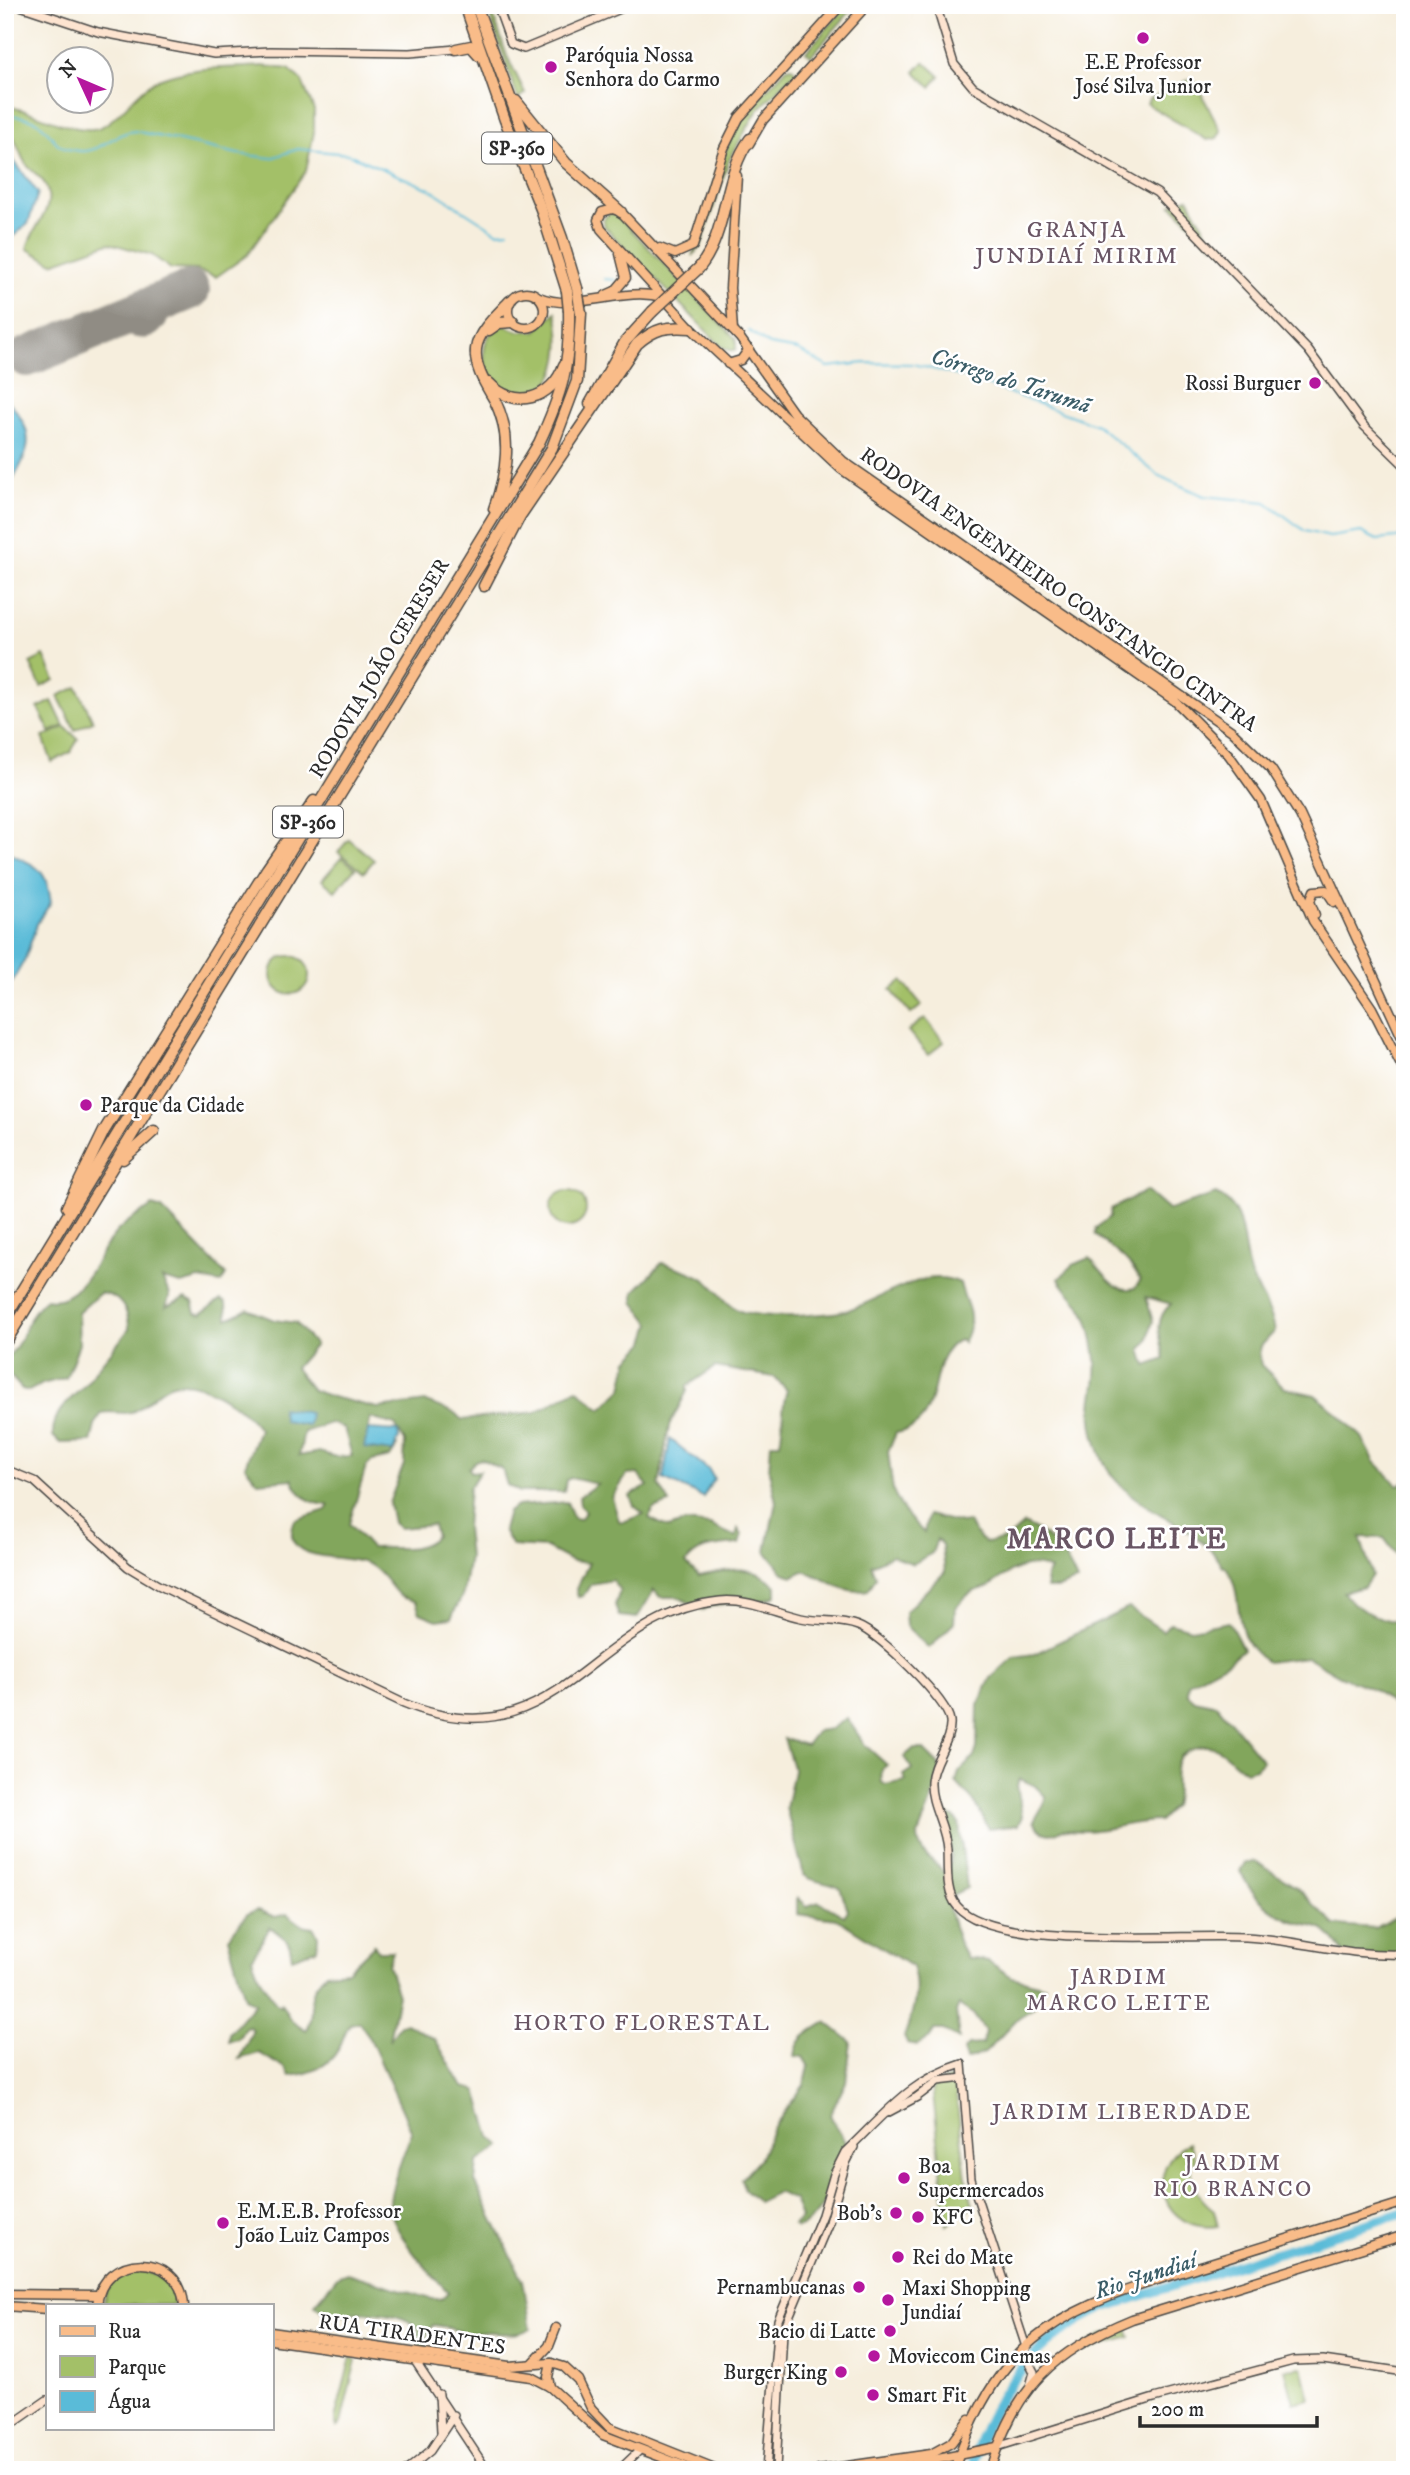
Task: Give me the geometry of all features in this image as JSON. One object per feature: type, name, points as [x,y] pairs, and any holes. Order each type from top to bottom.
[{"type":"highway","name":"SP-360","points":[[465,5],[489,75],[581,313],[580,366],[566,417],[552,448],[502,531]]},
{"type":"highway","name":"SP-360","points":[[476,5],[507,88],[572,289]]},
{"type":"highway","points":[[456,49],[466,41],[469,16]]},
{"type":"highway","points":[[456,49],[475,48],[489,75]]},
{"type":"highway","points":[[507,88],[532,124],[566,163],[621,212]]},
{"type":"highway","points":[[502,531],[560,458],[625,342],[652,312],[699,268],[714,244],[735,169],[750,139]]},
{"type":"highway","name":"RODOVIA JOÃO CERESER","points":[[5,1318],[544,432],[560,398],[569,348],[572,289]]},
{"type":"highway","points":[[486,530],[503,486],[506,455],[500,415],[482,376],[476,349],[483,334],[510,301]]},
{"type":"highway","points":[[483,334],[499,323],[513,323]]},
{"type":"highway","points":[[484,586],[520,516],[637,344],[652,331],[670,326],[691,328]]},
{"type":"highway","points":[[482,376],[508,397],[528,399],[552,387],[561,372],[569,348]]},
{"type":"highway","name":"RODOVIA JOÃO CERESER","points":[[5,1343],[502,531]]},
{"type":"highway","points":[[94,1198],[132,1147],[155,1131]]},
{"type":"main road","points":[[651,244],[675,254],[682,254],[692,246],[701,228],[724,148],[739,117],[841,5]]},
{"type":"main road","points":[[733,330],[730,298],[735,186],[750,139],[763,120],[867,5]]},
{"type":"main road","points":[[813,37],[800,59],[810,66],[819,59]]},
{"type":"main road","points":[[603,296],[615,292],[626,278],[617,247],[598,220],[607,210],[621,212]]},
{"type":"main road","name":"RODOVIA ENGENHEIRO CONSTANCIO CINTRA","points":[[621,212],[749,348],[794,414],[850,466],[1232,731],[1260,756],[1300,815],[1403,1040]]},
{"type":"main road","name":"RODOVIA ENGENHEIRO CONSTANCIO CINTRA","points":[[617,247],[727,364],[841,469],[1175,701],[1229,755],[1261,800],[1313,922],[1372,1008],[1405,1073]]},
{"type":"main road","points":[[558,303],[540,321],[524,328],[513,323],[508,312],[510,301],[523,292],[558,303],[647,293],[662,297]]},
{"type":"main road","points":[[539,298],[544,311],[540,321]]},
{"type":"main road","points":[[727,364],[741,360],[749,348]]},
{"type":"main road","points":[[1390,1014],[1379,999],[1328,892],[1321,888],[1314,891],[1310,901],[1317,919],[1378,1010],[1405,1062]]},
{"type":"main road","points":[[819,2470],[931,2454],[951,2442],[991,2386],[1016,2357],[1059,2320],[1101,2298],[1405,2202]]},
{"type":"main road","points":[[990,2470],[1013,2410],[1030,2386],[1058,2360],[1097,2333],[1132,2319],[1405,2235]]},
{"type":"main road","points":[[97,2304],[99,2295],[114,2272],[139,2263],[166,2271],[176,2280],[184,2304]]},
{"type":"main road","points":[[5,2294],[99,2295]]},
{"type":"main road","points":[[5,2306],[46,2309]]},
{"type":"main road","points":[[532,2364],[549,2346],[556,2329]]},
{"type":"main road","name":"RUA TIRADENTES","points":[[273,2332],[509,2366],[551,2362]]},
{"type":"main road","name":"RUA TIRADENTES","points":[[273,2340],[519,2374],[550,2386],[594,2430],[695,2470]]},
{"type":"main road","points":[[550,2386],[548,2376],[551,2362],[573,2375],[597,2416],[616,2431],[718,2470]]},
{"type":"main road","points":[[563,2398],[578,2404],[587,2395]]},
{"type":"main road","points":[[954,2470],[979,2406]]},
{"type":"main road","points":[[884,2470],[997,2447]]},
{"type":"street","points":[[17,5],[98,32],[214,54],[270,51],[410,53],[456,49]]},
{"type":"street","points":[[497,5],[510,41],[514,47],[524,49],[630,5]]},
{"type":"street","points":[[935,6],[954,64],[972,87],[1157,193],[1308,349],[1364,426],[1405,466]]},
{"type":"street","points":[[5,1469],[34,1481],[128,1567],[158,1585],[401,1702],[432,1713],[463,1718],[495,1716],[540,1703],[644,1626],[671,1613],[703,1603],[737,1601],[803,1618],[856,1625],[920,1677],[948,1714],[950,1727],[934,1764],[932,1794],[947,1842],[951,1896],[966,1914],[1000,1928],[1045,1935],[1246,1937],[1363,1954],[1405,1954]]},
{"type":"street","points":[[766,2470],[775,2333],[845,2151],[926,2077],[962,2064],[971,2179],[1034,2372],[1030,2386]]},
{"type":"street","points":[[926,2077],[929,2083],[926,2090]]},
{"type":"street","points":[[883,2114],[938,2081],[964,2078]]},
{"type":"street","points":[[783,2331],[819,2247],[857,2140]]},
{"type":"street","points":[[828,2196],[842,2176]]},
{"type":"street","points":[[805,2256],[819,2247]]},
{"type":"street","points":[[776,2470],[782,2309]]},
{"type":"street","points":[[997,2447],[1293,2361],[1323,2360],[1405,2372]]},
{"type":"street","points":[[415,2361],[454,2415],[487,2470]]},
{"type":"street","points":[[429,2378],[435,2363]]},
{"type":"street","points":[[439,2393],[441,2432]]},
{"type":"street","points":[[5,2429],[46,2401]]},
{"type":"street","points":[[407,2470],[430,2451],[454,2415]]},
{"type":"street","points":[[619,2470],[640,2450]]},
{"type":"green space","points":[[848,5],[856,5],[811,56],[806,52]]},
{"type":"green space","points":[[491,8],[507,56],[525,93],[518,99],[488,10]]},
{"type":"green space","points":[[924,62],[940,76],[931,87],[915,72]]},
{"type":"green space","points":[[262,66],[289,69],[302,81],[314,110],[314,132],[306,171],[247,255],[216,277],[196,270],[171,269],[152,255],[109,243],[53,263],[27,249],[46,210],[48,193],[43,181],[26,164],[12,135],[5,127],[11,107],[73,127],[93,129],[109,122],[152,83],[172,74]]},
{"type":"green space","points":[[792,67],[796,72],[758,110],[729,160],[701,246],[692,256],[732,137],[756,101],[787,68]]},
{"type":"green space","points":[[1193,78],[1221,131],[1217,138],[1207,140],[1147,104],[1149,99]]},
{"type":"green space","points":[[1188,198],[1214,246],[1172,205]]},
{"type":"green space","points":[[609,213],[616,214],[736,339],[736,349],[732,351],[722,347],[605,227],[603,220]]},
{"type":"green space","points":[[556,312],[559,350],[550,380],[540,390],[527,394],[511,391],[490,380],[484,356],[490,334],[504,325],[518,331],[536,331]]},
{"type":"green space","points":[[44,656],[55,680],[41,687],[30,663]]},
{"type":"green space","points":[[77,687],[93,721],[75,730],[58,696]]},
{"type":"green space","points":[[52,701],[64,726],[50,732],[38,708]]},
{"type":"green space","points":[[65,727],[78,739],[71,752],[52,762],[43,737]]},
{"type":"green space","points":[[349,839],[374,860],[364,872],[338,852]]},
{"type":"green space","points":[[342,857],[355,868],[335,891],[322,880]]},
{"type":"green space","points":[[290,956],[303,962],[309,975],[303,988],[290,994],[277,988],[271,975],[277,962]]},
{"type":"green space","points":[[902,981],[922,1005],[911,1014],[891,990]]},
{"type":"green space","points":[[925,1018],[944,1042],[928,1055],[908,1031]]},
{"type":"green space","points":[[568,1191],[581,1196],[586,1209],[581,1222],[568,1227],[555,1222],[550,1209],[555,1196]]},
{"type":"green space","points":[[1146,1191],[1168,1210],[1216,1194],[1227,1200],[1239,1219],[1251,1276],[1268,1309],[1275,1331],[1261,1346],[1261,1365],[1285,1388],[1315,1395],[1362,1437],[1375,1462],[1398,1485],[1405,1482],[1405,1566],[1384,1538],[1360,1537],[1372,1575],[1364,1587],[1343,1592],[1348,1599],[1371,1614],[1405,1624],[1405,1716],[1375,1690],[1340,1676],[1307,1657],[1267,1662],[1255,1652],[1242,1629],[1236,1593],[1226,1567],[1223,1567],[1198,1539],[1130,1494],[1105,1464],[1092,1421],[1096,1366],[1091,1330],[1083,1309],[1059,1279],[1072,1265],[1089,1258],[1114,1285],[1127,1289],[1135,1288],[1140,1281],[1136,1273],[1095,1234],[1096,1228],[1110,1217],[1111,1209]],"holes":[[[1146,1297],[1171,1304],[1161,1317],[1159,1330],[1165,1359],[1146,1366],[1141,1349],[1147,1342],[1153,1321]]]},
{"type":"green space","points":[[152,1206],[162,1209],[226,1275],[221,1283],[199,1279],[181,1284],[162,1279],[170,1294],[166,1307],[185,1298],[193,1302],[196,1313],[201,1314],[221,1300],[226,1303],[227,1319],[248,1309],[274,1320],[296,1323],[315,1345],[295,1368],[312,1390],[378,1408],[426,1402],[455,1413],[462,1420],[536,1412],[577,1389],[601,1409],[622,1389],[628,1360],[644,1344],[651,1324],[634,1302],[634,1292],[662,1263],[702,1278],[738,1310],[765,1316],[810,1315],[849,1310],[896,1289],[929,1279],[944,1278],[960,1283],[970,1325],[963,1343],[961,1339],[949,1348],[942,1360],[930,1404],[923,1417],[913,1427],[896,1433],[888,1452],[893,1491],[904,1512],[924,1533],[928,1515],[961,1523],[968,1522],[986,1543],[1007,1539],[1024,1524],[1050,1540],[1068,1562],[1077,1581],[1057,1588],[1047,1588],[1046,1577],[1050,1570],[1034,1565],[1019,1568],[966,1596],[955,1609],[954,1623],[929,1648],[906,1626],[905,1612],[945,1572],[942,1545],[937,1539],[932,1553],[913,1564],[892,1555],[871,1565],[876,1578],[868,1590],[842,1588],[803,1571],[793,1576],[783,1573],[766,1551],[776,1502],[769,1471],[771,1443],[780,1443],[787,1390],[774,1377],[715,1367],[687,1386],[669,1426],[659,1485],[670,1503],[653,1509],[649,1518],[669,1528],[686,1522],[710,1525],[736,1537],[738,1529],[742,1535],[739,1544],[702,1550],[686,1563],[699,1576],[740,1569],[758,1573],[776,1586],[776,1596],[758,1601],[721,1604],[703,1610],[678,1597],[660,1597],[654,1590],[637,1618],[619,1616],[615,1605],[620,1591],[612,1580],[591,1584],[583,1596],[578,1597],[576,1589],[589,1563],[571,1561],[547,1548],[512,1546],[503,1530],[508,1512],[517,1506],[567,1502],[573,1518],[580,1519],[586,1511],[580,1505],[579,1497],[597,1484],[571,1478],[566,1480],[564,1492],[520,1492],[507,1485],[502,1469],[481,1459],[469,1468],[471,1472],[480,1471],[469,1488],[466,1528],[469,1557],[463,1594],[451,1618],[437,1620],[420,1613],[416,1602],[401,1597],[370,1565],[316,1555],[295,1545],[292,1535],[295,1520],[326,1510],[329,1505],[306,1498],[293,1479],[258,1482],[245,1466],[259,1429],[243,1411],[219,1395],[193,1385],[170,1385],[134,1411],[102,1413],[96,1422],[91,1442],[60,1443],[53,1436],[61,1410],[129,1329],[125,1310],[113,1297],[100,1293],[78,1313],[79,1344],[66,1378],[42,1384],[29,1391],[22,1389],[7,1372],[6,1359],[18,1344],[39,1305],[46,1299],[58,1299],[68,1295],[77,1288],[117,1231]],"holes":[[[370,1418],[395,1425],[405,1441],[404,1464],[389,1503],[393,1523],[399,1528],[433,1525],[436,1536],[429,1542],[406,1548],[371,1548],[349,1524],[366,1467],[372,1461],[390,1457],[397,1446],[393,1440],[368,1430]],[[330,1423],[344,1428],[352,1456],[336,1457],[319,1452],[299,1456],[304,1432]],[[638,1474],[648,1486],[630,1496],[634,1506],[644,1514],[623,1522],[619,1521],[612,1498],[627,1475]]]},
{"type":"green space","points":[[1129,1608],[1163,1631],[1170,1623],[1191,1629],[1229,1622],[1243,1649],[1228,1662],[1188,1683],[1187,1693],[1195,1700],[1217,1705],[1263,1761],[1256,1768],[1246,1771],[1213,1747],[1198,1747],[1179,1759],[1176,1767],[1174,1806],[1159,1821],[1088,1831],[1063,1829],[1050,1834],[1039,1829],[1034,1821],[1044,1804],[1045,1796],[1034,1785],[1020,1779],[1017,1785],[1022,1816],[1018,1825],[989,1829],[976,1804],[956,1782],[959,1772],[974,1757],[977,1748],[978,1705],[991,1678],[1014,1657],[1034,1654]]},
{"type":"green space","points":[[847,1718],[865,1745],[887,1765],[882,1769],[881,1781],[885,1785],[906,1781],[903,1775],[912,1769],[904,1757],[913,1749],[923,1749],[939,1765],[941,1775],[918,1835],[919,1842],[924,1853],[945,1873],[951,1851],[945,1813],[954,1817],[959,1824],[967,1888],[948,1897],[947,1901],[958,1941],[967,1958],[988,1961],[1012,1977],[1045,1986],[1033,2008],[1018,2018],[985,2053],[966,2060],[963,2051],[968,2045],[982,2044],[985,2031],[973,2014],[959,2005],[956,2012],[959,2039],[943,2030],[934,2030],[930,2038],[918,2045],[907,2043],[904,2037],[916,1993],[912,1967],[837,1919],[797,1914],[797,1897],[807,1906],[819,1902],[844,1916],[848,1910],[840,1888],[804,1875],[786,1808],[794,1771],[784,1739],[806,1745],[817,1731],[830,1729]]},
{"type":"green space","points":[[1255,1861],[1296,1887],[1335,1925],[1375,1928],[1405,1913],[1405,1960],[1362,1960],[1351,1957],[1346,1955],[1325,1931],[1289,1919],[1272,1910],[1250,1889],[1240,1871],[1245,1863]]},
{"type":"green space","points":[[258,1910],[275,1917],[287,1914],[302,1925],[313,1927],[318,1936],[317,1949],[292,1958],[289,1942],[270,1927],[252,1958],[260,1979],[276,2003],[280,2006],[281,2003],[290,2019],[306,2030],[314,1989],[326,1973],[347,1971],[374,1945],[378,1951],[393,1951],[388,1965],[398,1995],[389,2040],[400,2025],[406,2023],[435,2039],[463,2087],[477,2090],[491,2137],[501,2146],[477,2162],[475,2183],[523,2280],[531,2328],[515,2334],[468,2333],[433,2325],[428,2331],[425,2351],[418,2350],[419,2330],[401,2318],[364,2312],[330,2317],[315,2304],[338,2276],[347,2273],[431,2299],[441,2299],[448,2292],[413,2252],[393,2217],[390,2199],[412,2132],[369,2036],[359,2022],[350,2024],[338,2050],[329,2061],[318,2069],[297,2075],[290,2076],[285,2068],[259,2053],[239,2059],[253,2030],[250,2027],[245,2028],[238,2039],[229,2041],[229,2033],[255,2003],[245,1998],[228,1938],[248,1913]]},
{"type":"green space","points":[[826,2022],[851,2042],[846,2082],[830,2115],[845,2142],[823,2204],[807,2223],[796,2228],[793,2225],[801,2218],[794,2200],[778,2192],[758,2202],[745,2190],[741,2179],[760,2158],[773,2128],[804,2085],[809,2067],[803,2057],[795,2056],[796,2049],[806,2035]]},
{"type":"green space","points":[[954,2078],[966,2177],[973,2205],[947,2225],[932,2084]]},
{"type":"green space","points":[[1189,2143],[1195,2159],[1190,2166],[1194,2185],[1204,2201],[1214,2210],[1218,2226],[1199,2226],[1184,2220],[1172,2210],[1165,2197],[1162,2182],[1165,2167],[1174,2154]]},
{"type":"green space","points":[[140,2270],[153,2274],[164,2281],[172,2291],[175,2304],[103,2304],[110,2285],[126,2274]]},
{"type":"green space","points":[[1126,2326],[1130,2337],[1086,2350],[1086,2345],[1103,2334]]},
{"type":"green space","points":[[351,2357],[356,2360],[341,2423],[337,2427],[335,2419]]},
{"type":"green space","points":[[1302,2367],[1310,2399],[1294,2403],[1285,2369]]},
{"type":"water","points":[[5,142],[11,157],[38,193],[28,224],[5,243]]},
{"type":"water","points":[[5,397],[24,423],[28,445],[5,494]]},
{"type":"water","points":[[5,851],[38,869],[46,881],[51,902],[37,924],[25,959],[5,994]]},
{"type":"water","points":[[281,1408],[310,1413],[308,1425],[284,1421]]},
{"type":"water","points":[[368,1429],[398,1431],[399,1438],[393,1452],[364,1448]]},
{"type":"water","points":[[670,1439],[709,1470],[714,1479],[703,1497],[663,1479]]},
{"type":"waterway","name":"Córrego do Tarumã","points":[[5,114],[34,120],[58,144],[71,150],[94,149],[120,135],[135,131],[238,154],[271,158],[298,149],[348,154],[430,189],[497,232],[508,231]]},
{"type":"waterway","name":"Córrego do Tarumã","points":[[605,279],[615,280]]},
{"type":"waterway","name":"Córrego do Tarumã","points":[[749,331],[769,345],[798,350],[828,367],[865,363],[913,364],[971,379],[1097,425],[1159,476],[1204,496],[1266,502],[1305,531],[1330,537],[1361,532],[1377,540],[1405,537]]},
{"type":"waterway","name":"Rio Jundiaí","points":[[972,2470],[990,2418],[1003,2394],[1038,2352],[1081,2320],[1105,2307],[1405,2212]]},
{"type":"taxiway","points":[[111,322],[136,330],[150,329],[160,319],[172,297]]},
{"type":"runway","points":[[27,357],[190,290]]},
{"type":"place","name":"E.E Professor José Silva Junior","points":[[1143,38]]},
{"type":"place","name":"Paróquia Nossa Senhora do Carmo","points":[[551,67]]},
{"type":"place","name":"Rossi Burguer","points":[[1315,383]]},
{"type":"place","name":"Parque da Cidade","points":[[86,1105]]},
{"type":"place","name":"Boa Supermercados","points":[[904,2178]]},
{"type":"place","name":"Bob's","points":[[896,2213]]},
{"type":"place","name":"KFC","points":[[918,2217]]},
{"type":"place","name":"E.M.E.B. Professor João Luiz Campos","points":[[223,2223]]},
{"type":"place","name":"Rei do Mate","points":[[898,2257]]},
{"type":"place","name":"Pernambucanas","points":[[859,2287]]},
{"type":"place","name":"Maxi Shopping Jundiaí","points":[[888,2300]]},
{"type":"place","name":"Bacio di Latte","points":[[890,2331]]},
{"type":"place","name":"Moviecom Cinemas","points":[[874,2356]]},
{"type":"place","name":"Burger King","points":[[841,2372]]},
{"type":"place","name":"Smart Fit","points":[[873,2395]]},
{"type":"district","name":"GRANJA JUNDIAÍ MIRIM","points":[[1077,242]]},
{"type":"district","name":"MARCO LEITE","points":[[1117,1538]]},
{"type":"district","name":"JARDIM MARCO LEITE","points":[[1119,1989]]},
{"type":"district","name":"HORTO FLORESTAL","points":[[642,2022]]},
{"type":"district","name":"JARDIM LIBERDADE","points":[[1122,2111]]},
{"type":"district","name":"JARDIM RIO BRANCO","points":[[1233,2175]]}]
